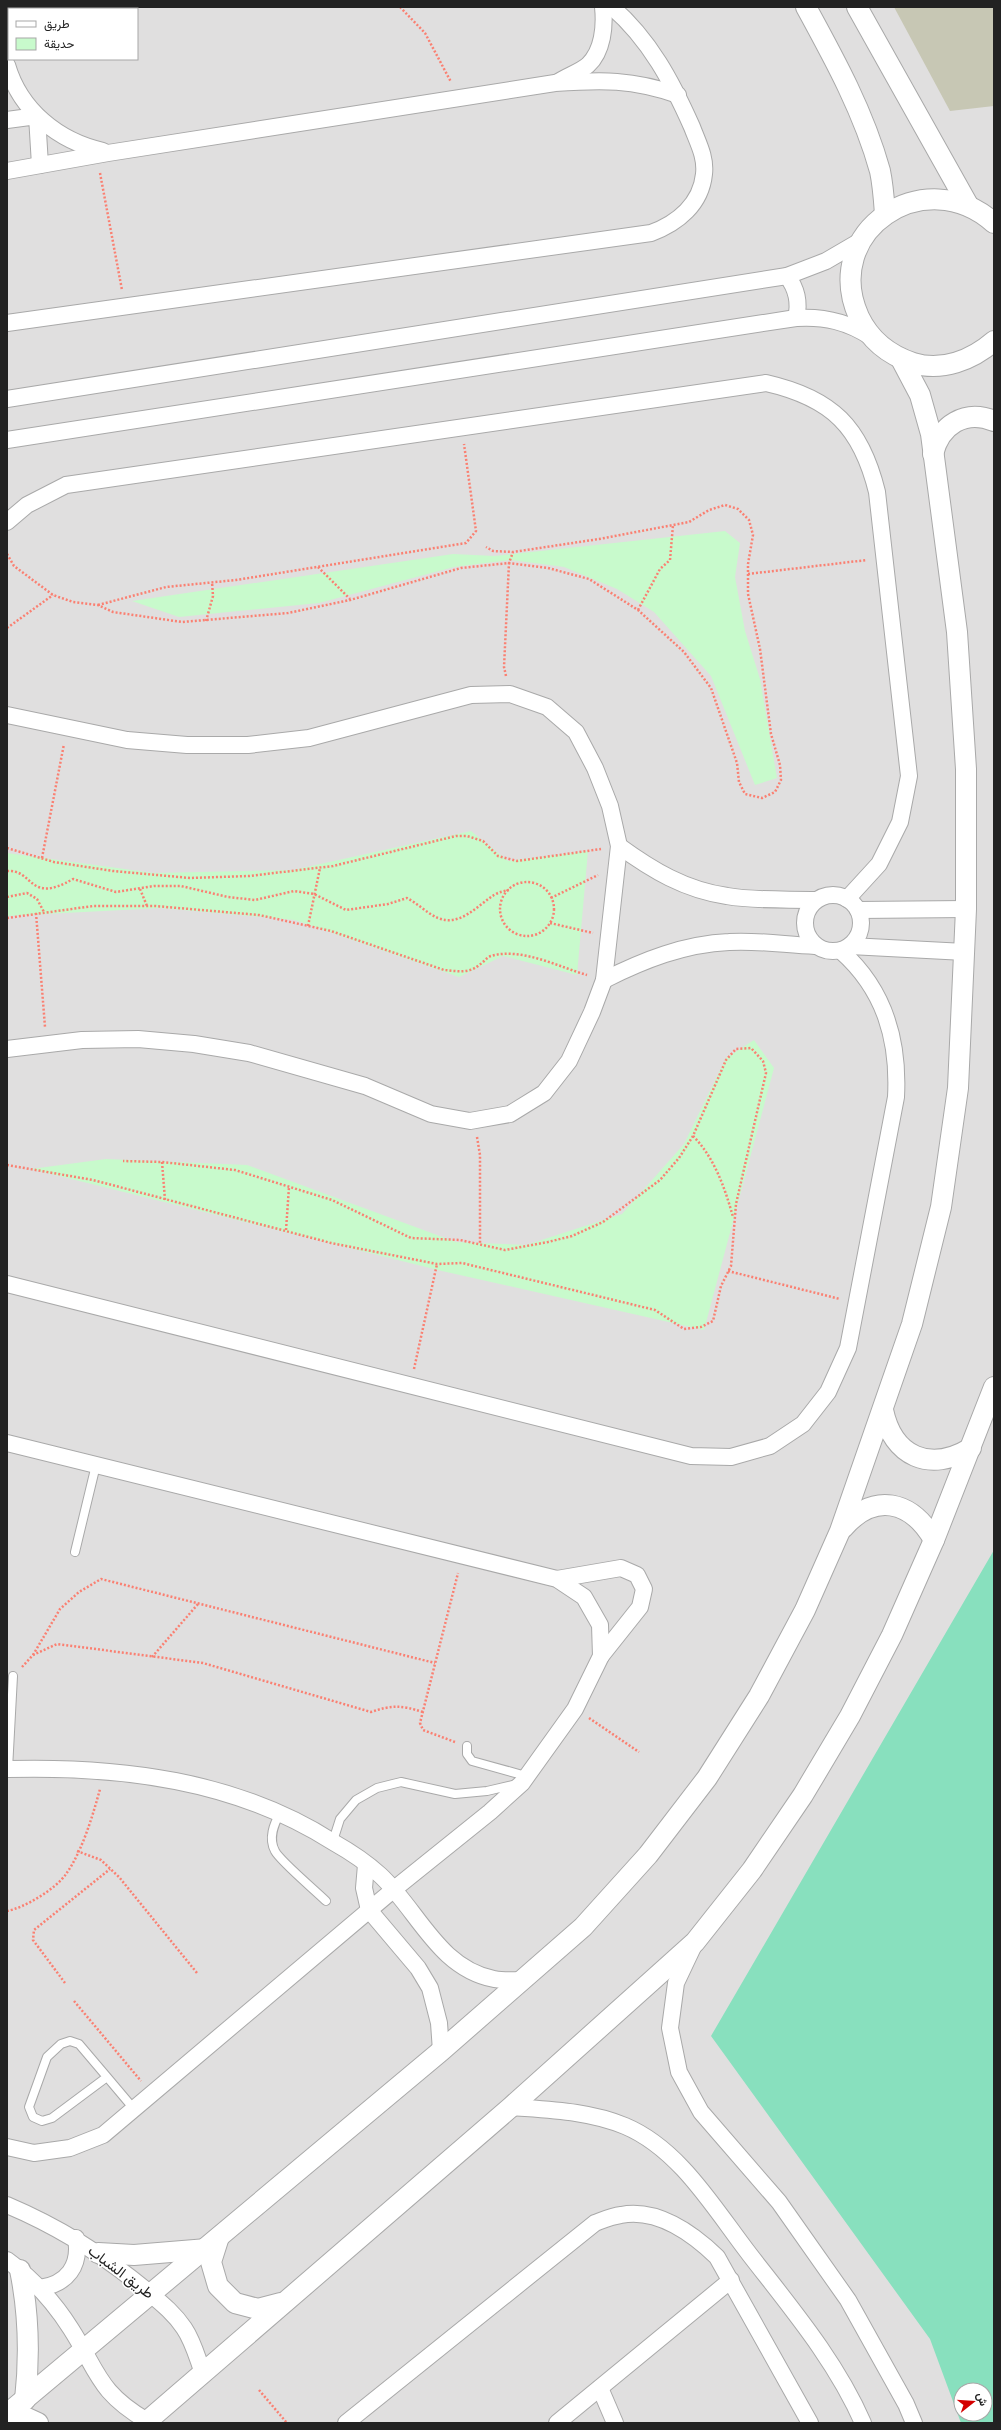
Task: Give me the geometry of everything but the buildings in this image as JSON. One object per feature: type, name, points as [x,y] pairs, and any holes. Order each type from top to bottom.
[{"type":"street","points":[[555,84],[588,65],[597,52],[602,38],[604,23],[603,7]]},
{"type":"street","points":[[7,323],[651,233],[667,227],[681,218],[692,205],[700,190],[704,174],[704,156],[678,96],[663,66],[644,39],[612,7]]},
{"type":"street","points":[[806,7],[840,68],[867,131],[880,173],[886,214]]},
{"type":"street","points":[[857,7],[968,205]]},
{"type":"street","points":[[7,65],[15,86],[37,116],[69,140],[102,154]]},
{"type":"street","points":[[7,171],[102,154],[555,84],[610,80],[633,82],[678,96]]},
{"type":"street","points":[[7,120],[37,116]]},
{"type":"street","points":[[37,116],[40,165]]},
{"type":"street","points":[[872,338],[862,324],[855,308],[852,291],[852,273],[862,240],[872,226],[886,214],[906,203],[935,198],[952,200],[968,205],[994,223]]},
{"type":"street","points":[[7,399],[787,276],[826,261],[862,240]]},
{"type":"street","points":[[787,276],[792,283],[798,300],[796,318]]},
{"type":"street","points":[[7,440],[796,318],[810,317],[836,320],[849,324],[872,338],[886,350],[901,359],[935,366],[952,364],[969,359],[994,341]]},
{"type":"street","points":[[7,2414],[212,2245],[524,1980],[582,1927],[648,1855],[707,1778],[759,1696],[805,1610],[840,1531],[912,1324],[941,1207],[958,1088],[965,952],[966,769],[957,632],[933,454],[926,414],[911,376],[901,359]]},
{"type":"street","points":[[7,522],[27,505],[66,485],[766,383],[793,389],[818,401],[840,418],[858,440],[870,465],[877,492],[909,776],[900,822],[879,864],[853,904],[860,929],[857,938],[846,948]]},
{"type":"street","points":[[933,454],[940,435],[954,422],[974,416],[994,421]]},
{"type":"street","points":[[7,716],[127,740],[187,745],[248,745],[309,738],[471,695],[510,694],[547,707],[576,732],[595,768],[610,806],[619,846],[604,980],[569,1061],[544,1093],[510,1114],[470,1121],[431,1114],[365,1086],[249,1053],[194,1044],[138,1040],[82,1040],[46,1043],[7,1049]]},
{"type":"street","points":[[619,846],[652,870],[688,887],[727,897],[816,900]]},
{"type":"street","points":[[815,946],[808,938],[804,928],[804,917],[809,907],[816,900],[831,894],[853,904],[966,909]]},
{"type":"street","points":[[604,980],[644,960],[686,947],[730,942],[815,946],[828,951],[846,948],[965,952]]},
{"type":"street","points":[[7,1284],[691,1456],[731,1457],[770,1446],[803,1424],[828,1392],[848,1348],[858,1303],[896,1097],[897,1068],[893,1038],[884,1010],[870,984],[852,961],[846,948]]},
{"type":"street","points":[[14,2265],[40,2288],[56,2307],[84,2351],[102,2384],[114,2398],[146,2422],[282,2303],[512,2107],[695,1942],[773,1839],[803,1795],[850,1716],[892,1635],[934,1540],[994,1387]]},
{"type":"street","points":[[883,1410],[886,1427],[895,1442],[908,1453],[923,1459],[940,1460],[956,1457],[971,1448]]},
{"type":"street","points":[[7,1443],[462,1557],[557,1579],[584,1597],[600,1625],[601,1656]]},
{"type":"street","points":[[840,1531],[853,1516],[870,1507],[890,1505],[909,1511],[924,1523],[934,1540]]},
{"type":"street","points":[[7,2146],[34,2153],[70,2148],[103,2135],[369,1910],[490,1812],[524,1780],[576,1709],[601,1656],[640,1607],[644,1589],[637,1575],[621,1568],[557,1579]]},
{"type":"street","points":[[8,1769],[104,1773],[164,1778],[223,1791],[280,1813],[333,1841],[380,1875],[443,1951],[456,1963],[474,1973],[494,1979],[524,1980]]},
{"type":"street","points":[[366,1865],[364,1888],[369,1910],[418,1968],[430,1988],[439,2023],[441,2051]]},
{"type":"street","points":[[695,1942],[676,1983],[670,2028],[679,2072],[701,2112],[779,2202],[848,2300],[906,2404],[914,2423]]},
{"type":"street","points":[[512,2107],[589,2114],[626,2126],[658,2146],[686,2173],[812,2335],[853,2400],[863,2423]]},
{"type":"street","name":"طريق الشباب","points":[[7,2205],[76,2238],[98,2253],[169,2309],[184,2328],[194,2348],[203,2373]]},
{"type":"street","points":[[346,2423],[595,2223],[622,2214],[649,2216],[674,2224],[697,2238],[716,2257],[731,2280],[810,2423]]},
{"type":"street","points":[[40,2288],[52,2286],[62,2281],[71,2272],[76,2262],[78,2250],[76,2238]]},
{"type":"street","points":[[98,2253],[134,2255],[212,2245]]},
{"type":"street","points":[[212,2245],[211,2262],[218,2286],[235,2303],[258,2310],[282,2303]]},
{"type":"street","points":[[14,2265],[28,2321],[28,2374],[24,2400]]},
{"type":"street","points":[[557,2423],[731,2280]]},
{"type":"street","points":[[600,2388],[615,2423]]},
{"type":"street","points":[[7,2414],[25,2417],[38,2423]]},
{"type":"lane","points":[[75,1552],[96,1465]]},
{"type":"lane","points":[[8,1769],[13,1676]]},
{"type":"lane","points":[[467,1746],[467,1754],[472,1761],[524,1780]]},
{"type":"lane","points":[[333,1841],[340,1820],[356,1800],[377,1788],[401,1782],[455,1794],[487,1790],[524,1780]]},
{"type":"lane","points":[[280,1813],[273,1825],[272,1838],[275,1851],[326,1901]]},
{"type":"lane","points":[[107,2077],[52,2118],[42,2121],[32,2117],[29,2107],[47,2057],[60,2044],[70,2041],[79,2044],[107,2077],[134,2109]]},
{"type":"path","points":[[400,7],[425,33],[460,98]]},
{"type":"path","points":[[102,154],[125,307]]},
{"type":"path","points":[[98,605],[166,587],[212,582],[448,548],[466,543],[473,538],[476,531],[461,427]]},
{"type":"path","points":[[7,554],[14,566],[53,595],[74,602],[98,605],[113,612],[182,622],[288,613],[350,600],[461,568],[509,563],[548,568],[589,579],[638,610],[684,652],[711,688],[737,763],[739,782],[745,794],[762,798],[775,792],[780,780],[780,765],[772,734],[760,649],[748,594],[748,574],[754,535],[749,520],[738,509],[725,505],[709,510],[689,522],[512,552],[492,551],[486,548]]},
{"type":"path","points":[[638,610],[660,569],[670,560],[673,542],[673,525]]},
{"type":"path","points":[[510,694],[504,668],[509,563],[512,552]]},
{"type":"path","points":[[748,574],[885,558]]},
{"type":"path","points":[[318,567],[350,600]]},
{"type":"path","points":[[206,621],[213,596],[212,582]]},
{"type":"path","points":[[7,628],[53,595]]},
{"type":"path","points":[[42,858],[67,728]]},
{"type":"path","points":[[7,848],[42,858],[113,871],[190,878],[249,876],[320,868],[392,854],[456,836],[467,836],[483,841],[498,856],[517,861],[619,846]]},
{"type":"path","points":[[551,898],[617,865]]},
{"type":"path","points":[[308,926],[320,868]]},
{"type":"path","points":[[7,871],[12,871],[38,887],[50,889],[73,879],[116,892],[154,886],[181,886],[228,897],[255,900],[294,891],[314,894],[346,910],[388,904],[407,898],[421,905],[437,918],[452,921],[469,914],[495,894],[509,890],[524,883],[532,883],[547,891],[554,906],[550,922],[545,929],[530,936],[522,936],[508,928],[501,913],[504,896],[509,890]]},
{"type":"path","points":[[140,889],[147,906]]},
{"type":"path","points":[[7,896],[27,893],[36,899],[44,912]]},
{"type":"path","points":[[7,918],[93,906],[147,906],[259,915],[330,931],[444,970],[462,972],[477,967],[490,956],[511,955],[531,957],[604,980]]},
{"type":"path","points":[[36,913],[46,1043]]},
{"type":"path","points":[[550,922],[609,937]]},
{"type":"path","points":[[7,1165],[93,1180],[331,1243],[437,1264],[462,1263],[655,1310],[684,1329],[701,1327],[713,1321],[721,1286],[731,1266],[734,1219],[766,1072],[763,1061],[751,1048],[736,1049],[726,1060],[693,1136],[679,1158],[660,1180],[603,1222],[572,1236],[505,1250],[460,1240],[411,1238],[332,1200],[235,1170],[162,1162],[123,1160]]},
{"type":"path","points":[[470,1121],[477,1136],[480,1155],[480,1244]]},
{"type":"path","points":[[693,1136],[705,1148],[714,1164],[734,1219]]},
{"type":"path","points":[[162,1162],[165,1200]]},
{"type":"path","points":[[286,1230],[289,1187]]},
{"type":"path","points":[[411,1386],[437,1264]]},
{"type":"path","points":[[728,1271],[858,1303]]},
{"type":"path","points":[[462,1557],[420,1723],[423,1730],[467,1746]]},
{"type":"path","points":[[13,1676],[33,1655],[60,1609],[79,1592],[101,1579],[435,1663]]},
{"type":"path","points":[[152,1657],[198,1604]]},
{"type":"path","points":[[33,1655],[57,1644],[203,1663],[371,1712],[390,1706],[406,1707],[423,1712]]},
{"type":"path","points":[[576,1709],[639,1752]]},
{"type":"path","points":[[7,1911],[44,1894],[66,1875],[92,1819],[104,1773]]},
{"type":"path","points":[[77,1851],[101,1860],[110,1869],[197,1973]]},
{"type":"path","points":[[65,1983],[33,1940],[34,1930],[110,1869]]},
{"type":"path","points":[[74,2002],[152,2094]]},
{"type":"path","points":[[259,2390],[287,2423]]},
{"type":"shaded area","points":[[7,7],[994,7],[994,2423],[7,2423]]},
{"type":"shaded area","points":[[894,7],[994,7],[994,106],[950,111]]},
{"type":"green space","points":[[725,531],[740,543],[735,577],[745,631],[760,679],[777,778],[755,785],[711,676],[654,612],[617,589],[564,567],[511,560],[454,567],[319,603],[179,617],[132,601],[453,554],[495,556]]},
{"type":"green space","points":[[471,831],[508,861],[588,851],[577,975],[503,956],[459,977],[295,920],[161,908],[7,916],[7,853],[154,873],[293,870]]},
{"type":"green space","points":[[754,1040],[774,1068],[704,1330],[442,1271],[31,1169],[106,1159],[247,1165],[456,1242],[526,1245],[622,1214],[684,1144],[726,1058]]},
{"type":"green space","points":[[994,1550],[994,2423],[961,2423],[993,2422],[993,2382],[953,2382],[953,2401],[930,2339],[711,2036]]}]
